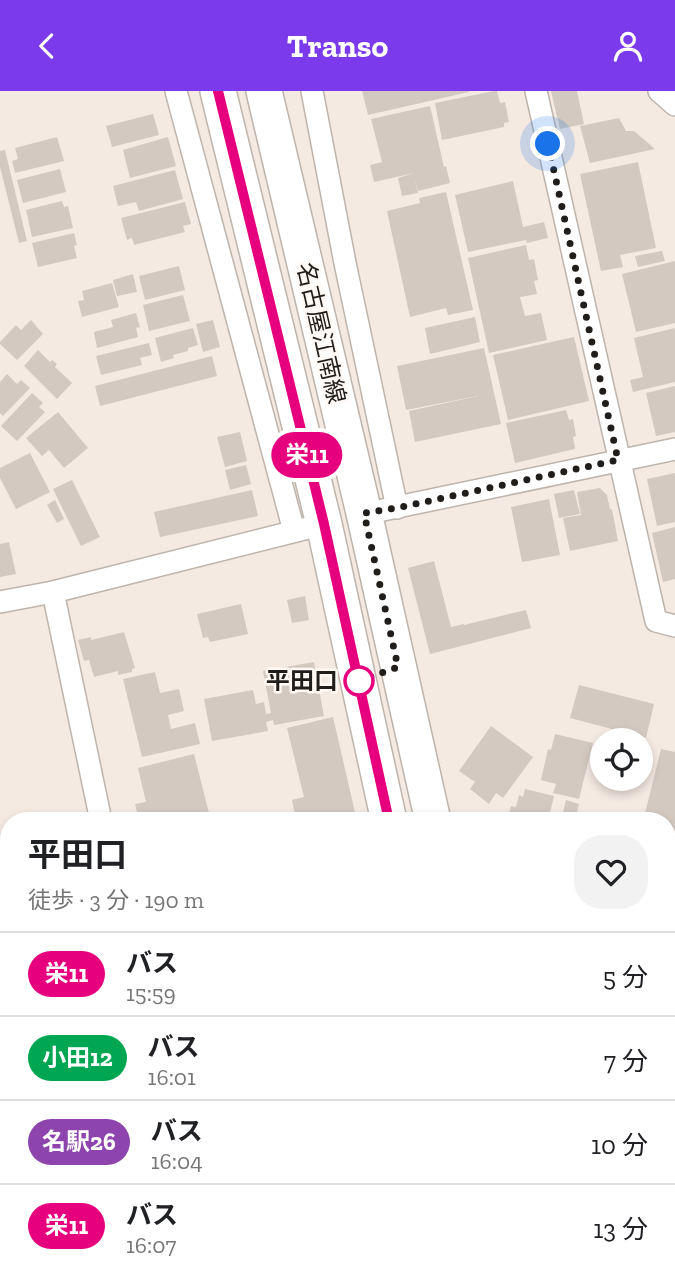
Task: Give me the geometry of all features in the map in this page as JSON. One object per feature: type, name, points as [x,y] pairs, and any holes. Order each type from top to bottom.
[{"type":"main road","name":"名古屋江南線","points":[[218,91],[309,528],[387,812]]},
{"type":"main road","name":"名古屋江南線","points":[[264,91],[380,511],[431,812]]},
{"type":"street","points":[[0,602],[53,592],[309,528],[176,91]]},
{"type":"street","points":[[312,91],[345,263],[380,511],[675,449]]},
{"type":"street","points":[[536,91],[656,621],[675,626]]},
{"type":"street","points":[[659,91],[675,105]]},
{"type":"street","points":[[53,592],[99,812]]},
{"type":"building","points":[[362,91],[469,91],[469,92],[368,115]]},
{"type":"building","points":[[497,91],[500,103],[505,102],[509,122],[504,123],[504,127],[442,140],[435,103]]},
{"type":"building","points":[[551,91],[577,91],[584,124],[560,129]]},
{"type":"building","points":[[430,106],[450,183],[418,191],[414,177],[418,193],[402,196],[398,178],[414,173],[374,182],[370,165],[382,162],[371,119]]},
{"type":"building","points":[[153,114],[159,135],[112,147],[106,126]]},
{"type":"building","points":[[619,118],[626,131],[634,131],[655,149],[590,163],[580,126]]},
{"type":"building","points":[[57,137],[64,161],[15,173],[12,161],[18,159],[15,148]]},
{"type":"building","points":[[168,137],[176,166],[130,178],[123,150]]},
{"type":"building","points":[[5,150],[27,241],[19,243],[0,167],[0,151]]},
{"type":"building","points":[[638,162],[656,248],[620,255],[623,267],[601,271],[580,174]]},
{"type":"building","points":[[60,169],[66,192],[23,203],[17,180]]},
{"type":"building","points":[[175,170],[183,199],[139,211],[136,202],[118,206],[113,186]]},
{"type":"building","points":[[513,181],[523,227],[544,222],[548,238],[468,252],[455,195]]},
{"type":"building","points":[[446,192],[473,310],[448,315],[446,308],[410,317],[387,211],[420,203],[419,198]]},
{"type":"building","points":[[62,201],[64,207],[68,206],[73,228],[32,237],[26,210]]},
{"type":"building","points":[[185,202],[191,224],[183,226],[185,232],[134,245],[132,238],[127,240],[121,218]]},
{"type":"building","points":[[74,233],[77,258],[38,267],[32,243]]},
{"type":"building","points":[[526,245],[529,260],[534,259],[538,280],[534,281],[537,294],[520,297],[525,316],[541,313],[547,340],[489,353],[468,258]]},
{"type":"building","points":[[662,251],[665,261],[638,267],[635,256]]},
{"type":"building","points":[[675,261],[675,323],[636,332],[622,274]]},
{"type":"building","points":[[179,266],[185,290],[145,300],[139,276]]},
{"type":"building","points":[[133,274],[137,292],[117,296],[113,280]]},
{"type":"building","points":[[112,283],[119,307],[82,317],[78,301],[84,300],[82,291]]},
{"type":"building","points":[[183,295],[190,321],[149,331],[143,305]]},
{"type":"building","points":[[136,313],[140,327],[136,328],[138,337],[97,348],[94,332],[113,327],[111,320]]},
{"type":"building","points":[[475,317],[480,342],[430,354],[425,328]]},
{"type":"building","points":[[31,320],[43,334],[17,360],[0,342],[16,325],[21,330]]},
{"type":"building","points":[[213,320],[220,347],[203,352],[196,324]]},
{"type":"building","points":[[193,328],[198,345],[161,362],[155,338]]},
{"type":"building","points":[[675,328],[675,382],[633,392],[630,380],[643,377],[634,338]]},
{"type":"building","points":[[574,337],[589,401],[508,420],[493,355]]},
{"type":"building","points":[[149,343],[152,355],[140,358],[142,365],[101,375],[96,356]]},
{"type":"building","points":[[484,348],[501,424],[415,442],[409,411],[483,395],[406,410],[397,366]]},
{"type":"building","points":[[38,350],[50,362],[52,360],[57,364],[55,367],[72,383],[57,399],[24,366]]},
{"type":"building","points":[[212,356],[217,376],[100,406],[95,386]]},
{"type":"building","points":[[7,374],[17,384],[21,380],[30,388],[3,416],[0,413],[0,382]]},
{"type":"building","points":[[675,386],[675,432],[656,436],[646,393]]},
{"type":"building","points":[[32,393],[43,403],[39,407],[45,412],[17,441],[1,426]]},
{"type":"building","points":[[566,410],[569,420],[573,419],[575,449],[515,463],[506,423]]},
{"type":"building","points":[[58,412],[88,448],[64,468],[49,450],[42,456],[26,438]]},
{"type":"building","points":[[240,432],[247,461],[225,467],[217,437]]},
{"type":"building","points":[[30,453],[50,492],[16,509],[0,478],[0,468]]},
{"type":"building","points":[[246,465],[251,484],[230,490],[225,470]]},
{"type":"building","points":[[675,473],[675,522],[657,526],[647,479]]},
{"type":"building","points":[[72,480],[100,537],[81,546],[53,489]]},
{"type":"building","points":[[600,488],[607,495],[612,509],[618,541],[570,551],[563,518],[581,515],[577,492]]},
{"type":"building","points":[[252,490],[258,516],[160,537],[154,512]]},
{"type":"building","points":[[574,490],[580,514],[559,518],[554,494]]},
{"type":"building","points":[[549,499],[560,555],[522,562],[511,507]]},
{"type":"building","points":[[55,500],[64,519],[57,523],[47,505]]},
{"type":"building","points":[[675,527],[675,579],[663,582],[652,533]]},
{"type":"building","points":[[9,542],[16,574],[0,577],[0,544]]},
{"type":"building","points":[[434,561],[451,627],[526,610],[531,628],[430,654],[408,568]]},
{"type":"building","points":[[305,596],[309,620],[292,623],[287,600]]},
{"type":"building","points":[[241,604],[248,634],[210,642],[208,637],[203,638],[197,614]]},
{"type":"building","points":[[124,632],[135,668],[132,672],[118,675],[118,671],[94,677],[89,660],[84,661],[78,640],[91,637],[91,640]]},
{"type":"building","points":[[314,662],[324,716],[274,725],[273,720],[266,722],[268,731],[212,741],[204,699],[253,690],[256,704],[264,702],[266,714],[271,713],[263,671]]},
{"type":"building","points":[[155,672],[160,693],[179,689],[184,711],[168,715],[171,729],[195,723],[200,744],[142,757],[123,679]]},
{"type":"building","points":[[579,685],[654,704],[648,728],[608,728],[570,718]]},
{"type":"building","points":[[333,717],[355,812],[294,812],[292,800],[304,797],[287,728]]},
{"type":"building","points":[[491,726],[533,757],[503,798],[496,793],[489,804],[470,789],[475,782],[459,771]]},
{"type":"building","points":[[555,734],[590,742],[590,755],[579,799],[553,793],[556,784],[541,780],[548,749],[551,750]]},
{"type":"building","points":[[661,749],[675,752],[675,812],[645,812],[650,791],[653,791]]},
{"type":"building","points":[[194,754],[209,812],[137,812],[135,804],[146,802],[138,768]]},
{"type":"building","points":[[525,789],[554,796],[550,812],[510,812],[511,806],[516,807],[519,795],[523,797]]},
{"type":"building","points":[[566,800],[579,804],[577,812],[563,812]]},
{"type":"bus line","name":"栄11","points":[[218,91],[324,524],[387,812]]},
{"type":"place","name":"平田口","points":[[359,681]]},
{"type":"route","points":[[359,681],[398,667],[364,513],[618,460],[548,144]]}]
